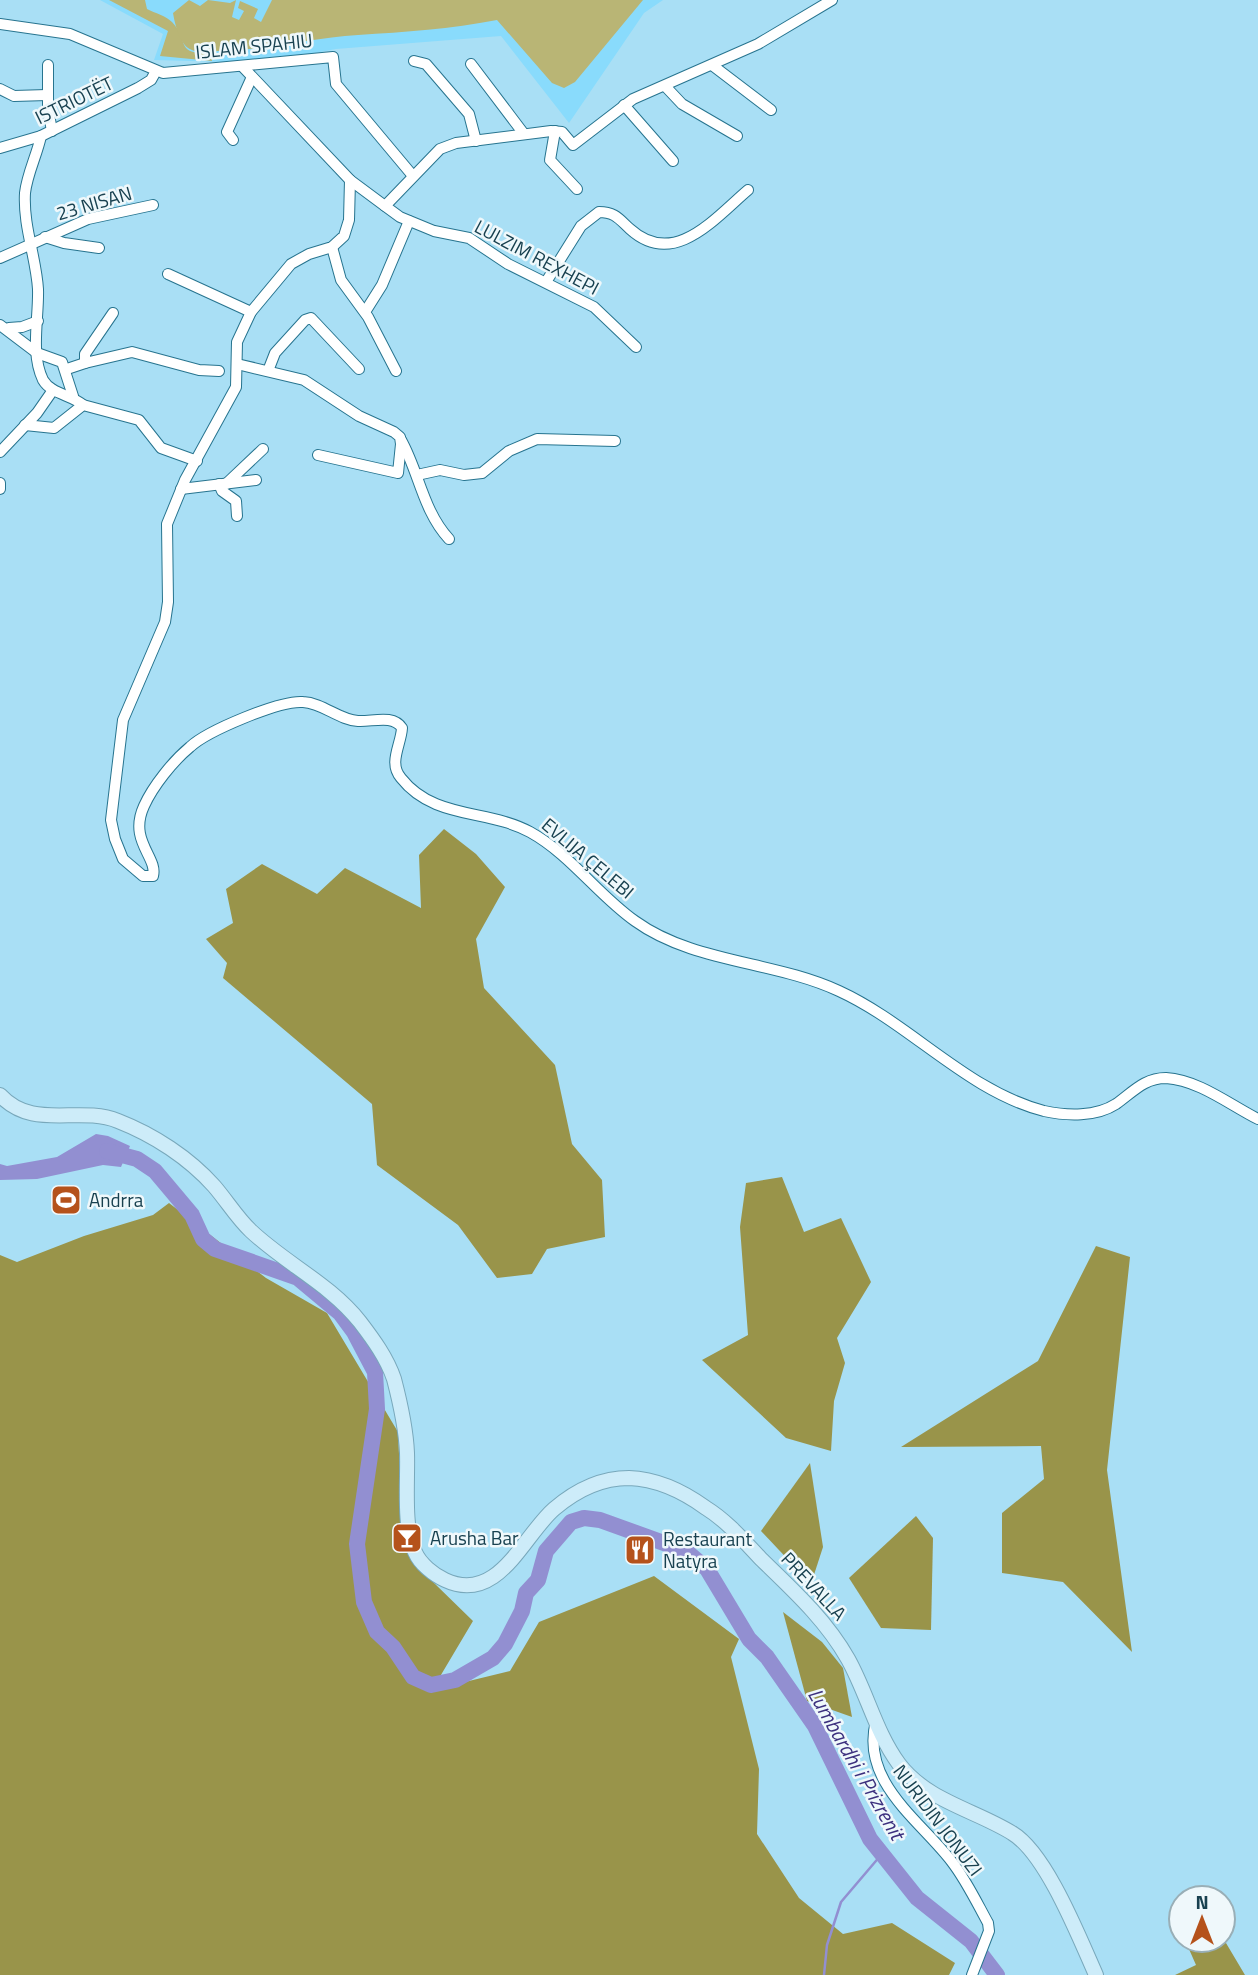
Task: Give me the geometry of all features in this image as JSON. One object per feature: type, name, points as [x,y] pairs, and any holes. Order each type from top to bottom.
[{"type":"main road","name":"PREVALLA","points":[[0,1095],[15,1108],[37,1116],[97,1116],[120,1122],[183,1156],[216,1188],[250,1230],[319,1282],[356,1317],[382,1353],[392,1373],[407,1448],[412,1542],[418,1557],[439,1577],[466,1585],[492,1578],[506,1567],[553,1510],[591,1486],[624,1479],[658,1483],[708,1508],[807,1604],[845,1654],[900,1765],[923,1787],[1013,1833],[1028,1845],[1046,1873],[1096,1975]]},
{"type":"street","points":[[385,206],[440,149],[476,141],[555,131],[566,135],[573,145],[642,94],[758,44],[832,0]]},
{"type":"street","points":[[0,24],[70,34],[156,71]]},
{"type":"street","name":"ISLAM SPAHIU","points":[[156,71],[170,73],[333,57],[336,84],[413,176]]},
{"type":"street","points":[[414,61],[426,64],[469,114],[476,141]]},
{"type":"street","points":[[471,64],[524,134]]},
{"type":"street","points":[[48,65],[47,95],[52,131]]},
{"type":"street","points":[[712,65],[771,110]]},
{"type":"street","points":[[243,67],[251,79],[350,180],[349,220],[344,236],[332,247],[341,281],[365,312],[396,371]]},
{"type":"street","name":"ISTRIOTËT","points":[[0,148],[52,131],[138,88],[151,80],[156,71]]},
{"type":"street","points":[[233,141],[227,132],[251,79]]},
{"type":"street","points":[[665,86],[682,104],[737,136]]},
{"type":"street","points":[[0,89],[14,96],[47,95]]},
{"type":"street","points":[[624,105],[673,161]]},
{"type":"street","points":[[555,131],[550,160],[576,189]]},
{"type":"street","points":[[41,136],[25,193],[36,269],[37,353],[44,382],[53,390],[73,396],[83,405],[138,420],[160,449],[197,461]]},
{"type":"street","name":"LULZIM REXHEPI","points":[[350,180],[409,221],[434,231],[469,238],[508,264],[599,310],[636,347]]},
{"type":"street","points":[[546,282],[581,226],[599,212],[618,216],[631,230],[657,245],[673,246],[719,219],[748,190]]},
{"type":"street","name":"23 NISAN","points":[[0,258],[88,219],[153,205]]},
{"type":"street","points":[[365,312],[382,285],[409,221]]},
{"type":"street","name":"23 NISAN","points":[[45,237],[99,248]]},
{"type":"street","name":"EVLIJA ÇELEBI","points":[[332,247],[291,264],[251,312],[237,342],[236,387],[181,489],[167,524],[168,602],[165,622],[123,719],[112,793],[111,820],[114,839],[124,859],[143,876],[153,876],[155,870],[140,838],[139,822],[144,807],[190,746],[233,724],[293,702],[317,704],[354,721],[392,720],[402,728],[395,767],[400,777],[426,799],[450,811],[516,825],[558,853],[635,921],[668,939],[837,990],[870,1007],[974,1079],[1011,1099],[1047,1111],[1086,1114],[1110,1107],[1146,1081],[1168,1078],[1202,1089],[1258,1119]]},
{"type":"street","points":[[168,274],[251,312]]},
{"type":"street","points":[[85,363],[85,354],[113,313]]},
{"type":"street","points":[[268,371],[275,353],[311,318],[359,369]]},
{"type":"street","points":[[4,326],[22,327],[38,321]]},
{"type":"street","points":[[4,326],[37,353],[62,362],[73,396]]},
{"type":"street","points":[[66,369],[132,352],[199,370],[219,372]]},
{"type":"street","points":[[237,364],[304,380],[337,403],[400,437],[417,475],[431,517],[449,539]]},
{"type":"street","points":[[0,452],[53,390]]},
{"type":"street","points":[[22,428],[54,428],[83,405]]},
{"type":"street","points":[[318,455],[398,472],[400,437]]},
{"type":"street","points":[[417,475],[440,470],[464,475],[482,473],[509,452],[537,439],[615,441]]},
{"type":"street","points":[[237,516],[236,501],[222,491],[223,484],[263,449]]},
{"type":"street","points":[[181,489],[256,480]]},
{"type":"street","points":[[0,483],[0,489]]},
{"type":"street","name":"NURIDIN JONUZI","points":[[876,1721],[872,1744],[878,1769],[899,1802],[953,1863],[988,1923],[987,1936],[974,1970]]},
{"type":"shaded area","points":[[100,0],[663,0],[644,13],[569,123],[501,36],[336,49],[263,63],[154,60],[163,34]]},
{"type":"shaded area","points":[[109,0],[145,0],[147,9],[172,22],[187,49],[192,52],[211,53],[212,61],[160,56],[168,31]]},
{"type":"shaded area","points":[[189,0],[200,6],[208,0],[230,3],[236,0],[232,17],[239,20],[244,11],[238,8],[240,1],[258,9],[254,18],[261,22],[272,0],[643,0],[575,82],[564,88],[552,83],[497,20],[445,28],[202,52],[192,50],[184,44],[175,23],[173,13]]},
{"type":"shaded area","points":[[444,829],[476,854],[505,887],[476,939],[484,988],[555,1065],[572,1144],[602,1180],[605,1237],[547,1249],[532,1274],[497,1278],[458,1225],[377,1165],[372,1104],[223,978],[227,963],[206,939],[233,923],[226,889],[262,864],[317,894],[345,868],[421,908],[419,855]]},
{"type":"shaded area","points":[[96,1134],[108,1136],[130,1146],[121,1167],[103,1165],[37,1179],[0,1180],[0,1164],[7,1166],[57,1157]]},
{"type":"shaded area","points":[[782,1177],[804,1232],[841,1218],[871,1282],[837,1338],[845,1363],[834,1401],[831,1451],[786,1438],[702,1360],[748,1335],[740,1227],[746,1183]]},
{"type":"shaded area","points":[[169,1203],[266,1278],[327,1313],[398,1432],[403,1543],[432,1581],[473,1621],[432,1690],[510,1671],[539,1622],[654,1576],[739,1639],[731,1657],[759,1769],[757,1834],[799,1898],[843,1934],[892,1923],[955,1963],[949,1975],[0,1975],[0,1255],[17,1262],[84,1236],[153,1215]]},
{"type":"shaded area","points":[[1096,1246],[1130,1257],[1107,1470],[1132,1652],[1063,1582],[1002,1573],[1002,1513],[1044,1479],[1041,1446],[901,1447],[1038,1361]]},
{"type":"shaded area","points":[[810,1463],[823,1547],[811,1584],[761,1531]]},
{"type":"shaded area","points":[[916,1516],[933,1538],[931,1630],[881,1628],[849,1578]]},
{"type":"shaded area","points":[[783,1612],[822,1642],[843,1668],[852,1717],[807,1701]]},
{"type":"shaded area","points":[[1191,1954],[1233,1954],[1245,1975],[1175,1975],[1196,1965]]},
{"type":"waterway","name":"Lumbardhi i Prizrenit","points":[[107,1151],[137,1159],[155,1171],[192,1215],[203,1239],[215,1249],[298,1278],[340,1313],[354,1332],[375,1372],[377,1409],[357,1544],[364,1602],[377,1632],[393,1647],[413,1677],[431,1685],[455,1680],[493,1658],[505,1644],[522,1611],[526,1593],[538,1580],[546,1551],[571,1522],[584,1518],[600,1520],[686,1551],[707,1569],[749,1639],[767,1657],[815,1726],[870,1839],[917,1898],[971,1941],[997,1975]]},
{"type":"waterway","points":[[824,1975],[827,1945],[841,1902],[881,1855]]},
{"type":"place","name":"Andrra","points":[[66,1200]]},
{"type":"place","name":"Arusha Bar","points":[[407,1538]]},
{"type":"place","name":"Restaurant Natyra","points":[[640,1550]]}]
